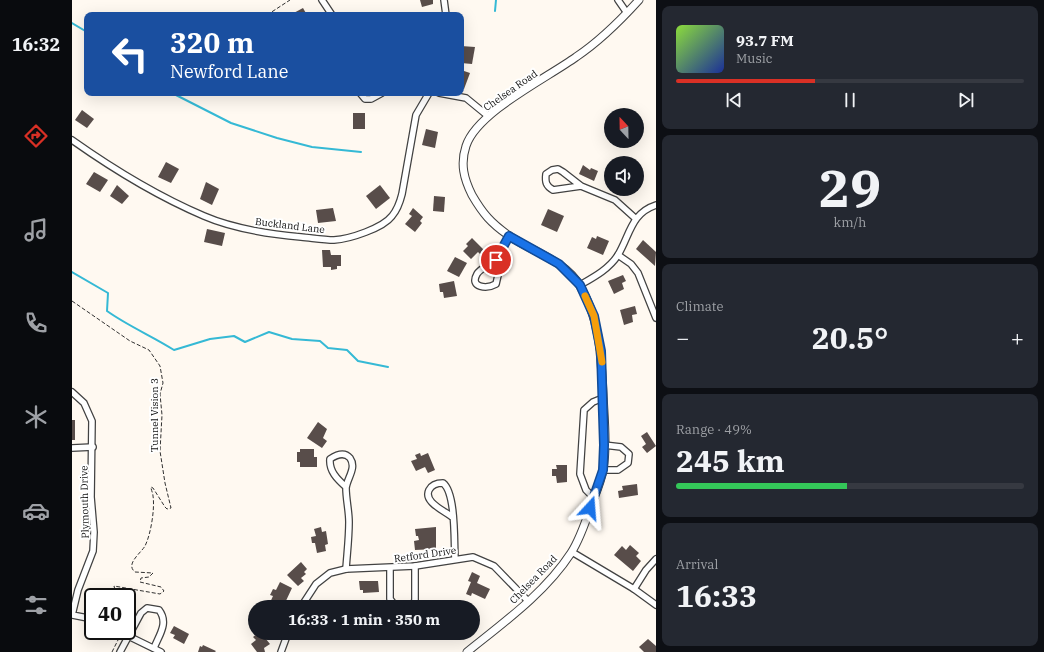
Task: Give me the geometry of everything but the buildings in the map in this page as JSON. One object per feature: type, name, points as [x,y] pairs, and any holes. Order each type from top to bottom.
[{"type":"street","points":[[322,0],[330,12]]},
{"type":"street","points":[[444,0],[446,12]]},
{"type":"street","points":[[618,0],[627,13]]},
{"type":"street","name":"Chelsea Road","points":[[468,652],[552,577],[572,552],[594,498],[603,470],[604,445],[601,351],[594,316],[580,285],[559,264],[509,236],[483,214],[467,186],[462,164],[466,145],[472,134],[488,116],[577,57],[607,33],[639,0]]},
{"type":"street","points":[[362,96],[365,99],[371,99],[376,96]]},
{"type":"street","name":"Buckland Lane","points":[[72,140],[104,163],[156,192],[216,220],[259,231],[335,240],[354,236],[372,229],[392,217],[399,206],[402,194],[416,115],[427,96]]},
{"type":"street","points":[[456,96],[466,98],[488,116]]},
{"type":"street","points":[[581,186],[553,190],[547,187],[545,181],[546,174],[552,170],[558,169],[581,186],[615,200],[635,218]]},
{"type":"street","points":[[580,285],[603,271],[618,255],[635,218],[656,205]]},
{"type":"street","points":[[496,260],[499,271],[496,284],[489,288],[481,287],[477,284],[477,274],[496,260],[509,236]]},
{"type":"street","points":[[618,255],[631,264],[638,273],[656,318]]},
{"type":"street","points":[[650,305],[656,309]]},
{"type":"street","name":"Plymouth Drive","points":[[72,392],[84,403],[92,421],[93,447],[91,497],[94,532],[93,551],[78,590],[72,615]]},
{"type":"street","points":[[594,498],[586,490],[580,474],[584,410],[593,402],[603,398]]},
{"type":"street","points":[[603,470],[618,470],[628,463],[629,454],[621,448],[604,445]]},
{"type":"street","points":[[72,448],[93,447]]},
{"type":"street","points":[[346,487],[337,478],[330,466],[330,459],[337,454],[345,454],[350,457],[352,463],[352,470],[346,487],[349,522],[346,569]]},
{"type":"street","points":[[452,517],[430,502],[428,496],[429,490],[433,486],[443,483],[447,486],[452,517],[455,558]]},
{"type":"street","points":[[572,552],[634,589],[656,606]]},
{"type":"street","name":"Retford Drive","points":[[306,600],[316,584],[330,573],[346,569],[415,566],[455,558],[473,557],[494,566],[528,600]]},
{"type":"street","points":[[634,589],[646,570],[656,559]]},
{"type":"street","points":[[415,566],[415,600]]},
{"type":"street","points":[[390,568],[391,600]]},
{"type":"street","points":[[136,622],[141,613],[147,608],[159,610],[165,622],[154,648]]},
{"type":"street","points":[[72,615],[84,617]]},
{"type":"street","points":[[120,652],[126,640]]},
{"type":"street","points":[[136,640],[161,652]]},
{"type":"street","points":[[281,652],[285,640]]},
{"type":"path","points":[[272,12],[290,0]]},
{"type":"path","name":"Tunnel Vision 3","points":[[72,301],[130,341],[150,350],[160,366],[163,383],[160,394],[162,415],[160,451],[171,508],[167,509],[165,507],[154,489],[151,487],[153,498],[151,528],[144,547],[132,561],[132,565],[135,572],[140,573],[152,571],[153,573],[149,577],[141,578],[140,582],[161,587],[164,591],[160,594],[136,590]]},
{"type":"path","name":"Tunnel Vision 3","points":[[114,588],[114,586],[117,585],[124,588]]},
{"type":"path","points":[[112,652],[118,640]]},
{"type":"waterway","points":[[495,11],[496,0]]},
{"type":"waterway","points":[[72,23],[84,30]]},
{"type":"waterway","points":[[178,96],[231,123],[277,138],[312,147],[361,152]]},
{"type":"waterway","points":[[72,272],[108,293],[107,311],[174,350],[210,339],[234,336],[245,342],[269,332],[292,339],[320,341],[328,348],[347,350],[358,361],[388,367]]},
{"type":"slow traffic","points":[[585,296],[594,316],[602,362]]},
{"type":"route","points":[[496,260],[509,236],[559,264],[580,285],[594,316],[601,351],[604,445],[603,470],[590,508]]}]
